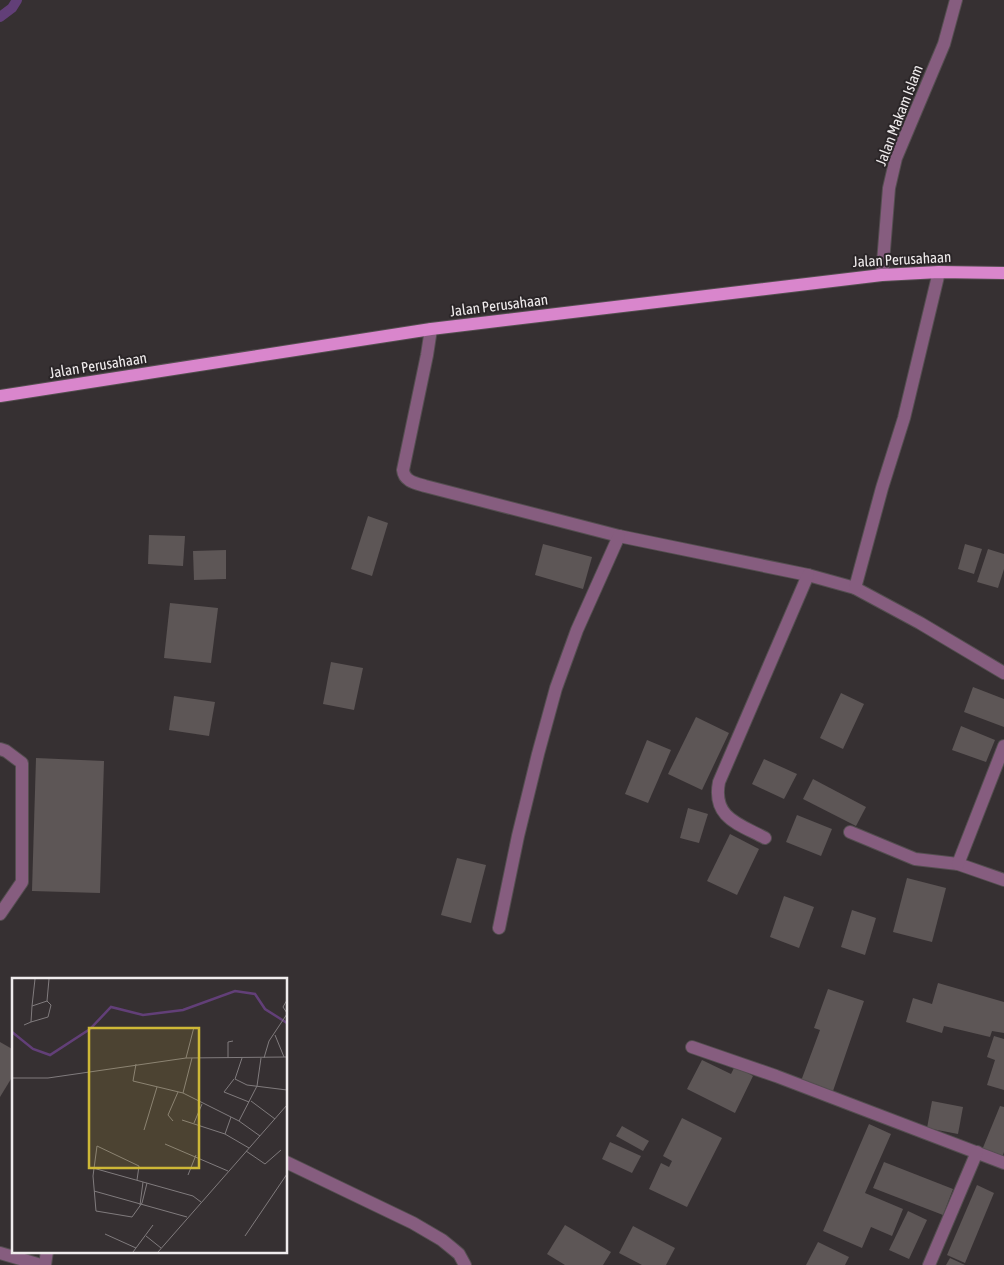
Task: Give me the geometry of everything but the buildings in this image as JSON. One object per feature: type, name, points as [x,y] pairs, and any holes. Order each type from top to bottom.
[{"type":"main road","name":"Jalan Perusahaan","points":[[0,396],[431,329],[882,275],[939,272],[1004,273]]},
{"type":"street","name":"Jalan Makam Islam","points":[[882,275],[889,188],[896,158],[944,44],[956,0]]},
{"type":"street","points":[[855,588],[882,488],[904,418],[939,272]]},
{"type":"street","points":[[431,329],[403,470],[404,476],[410,481],[619,536],[808,576],[855,588],[1004,673]]},
{"type":"street","points":[[499,928],[518,836],[556,688],[577,630],[619,536]]},
{"type":"street","points":[[765,838],[726,816],[721,808],[718,791],[719,782],[808,576]]},
{"type":"street","points":[[958,864],[1004,746]]},
{"type":"street","points":[[0,750],[6,751],[22,763],[22,882],[0,914]]},
{"type":"street","points":[[850,832],[915,859],[958,864],[1004,880]]},
{"type":"street","points":[[692,1047],[776,1076],[1004,1163]]},
{"type":"street","points":[[929,1265],[977,1152]]},
{"type":"street","points":[[288,1163],[442,1240],[459,1254],[465,1265]]},
{"type":"street","points":[[0,1253],[43,1265],[47,1252]]},
{"type":"waterway","points":[[0,17],[12,8],[17,0]]}]
